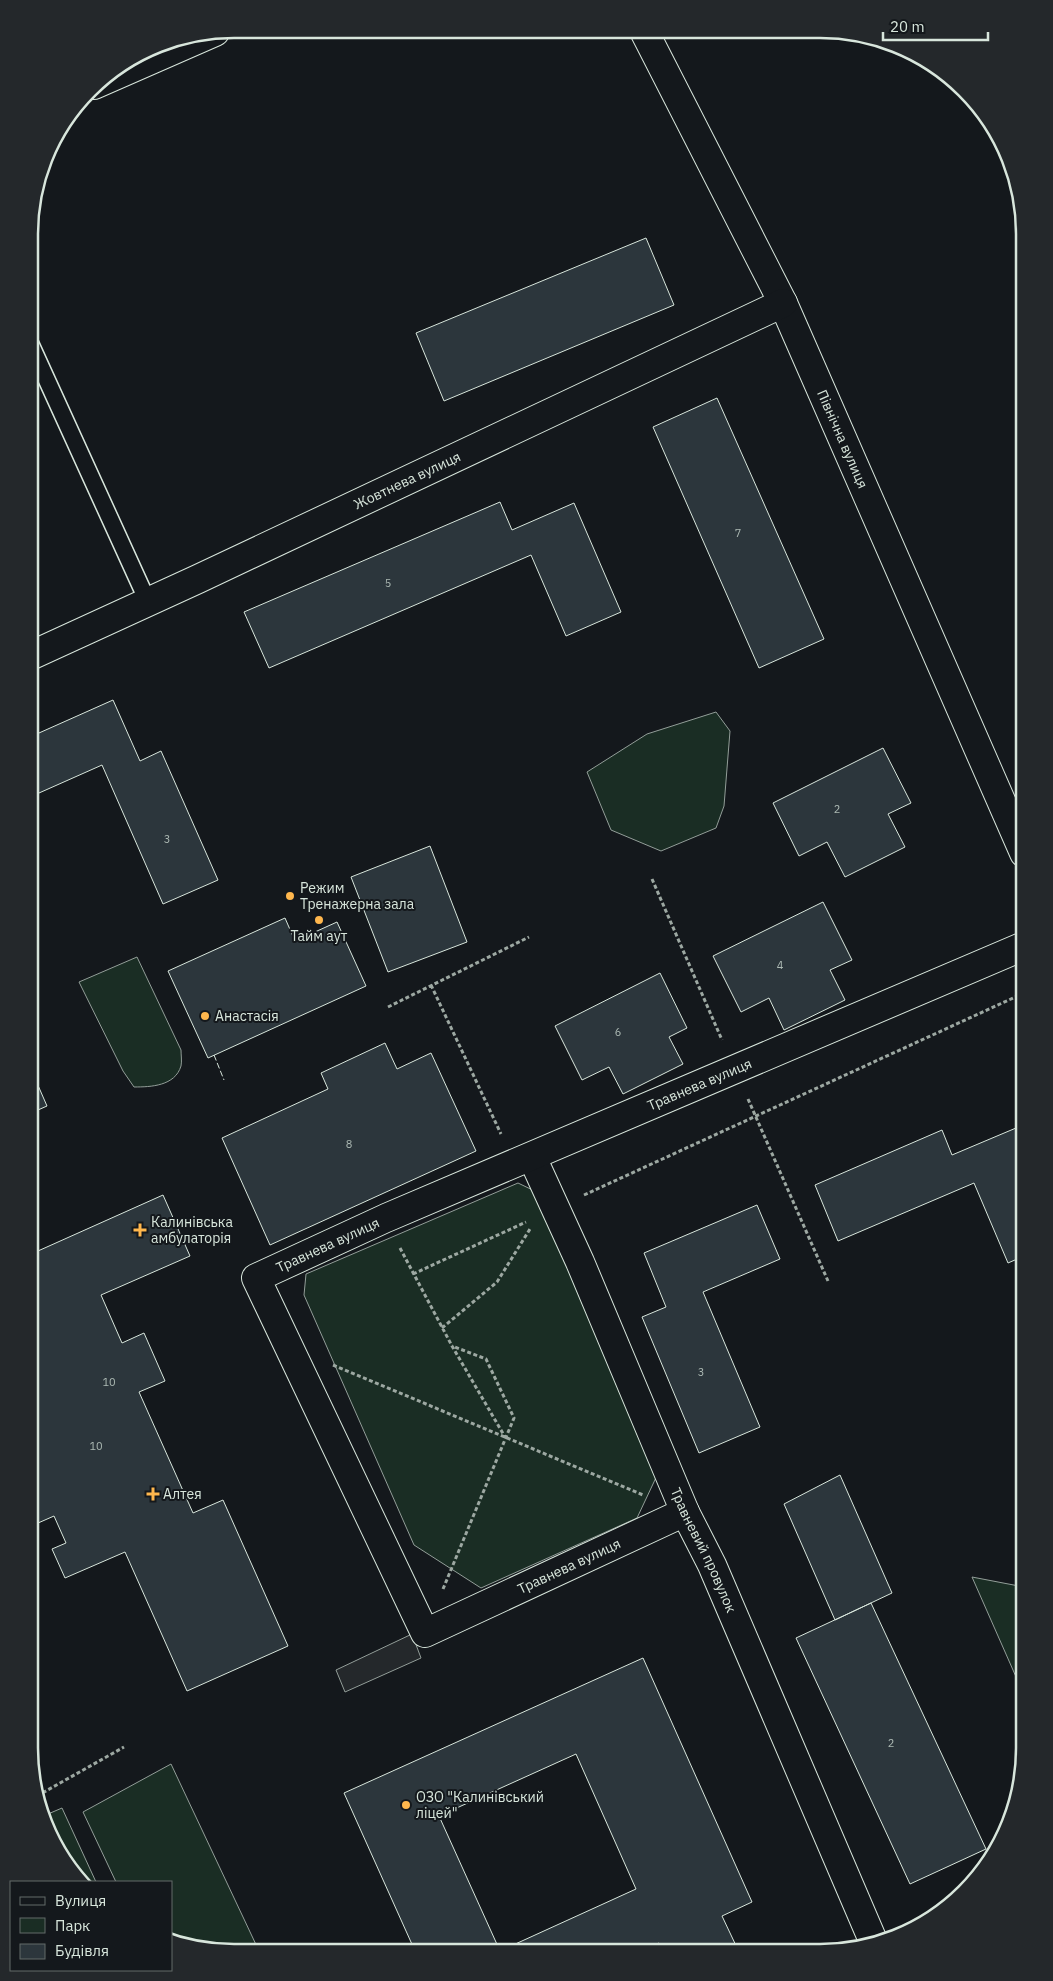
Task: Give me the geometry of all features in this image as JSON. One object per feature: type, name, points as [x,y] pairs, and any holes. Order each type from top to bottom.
[{"type":"street","name":"Північна вулиця","points":[[648,38],[783,303],[1016,835]]},
{"type":"street","points":[[121,72],[193,41]]},
{"type":"street","name":"Жовтнева вулиця","points":[[38,652],[783,303]]},
{"type":"street","name":"Травнева вулиця","points":[[685,1512],[425,1633],[256,1278],[386,1218],[1016,949]]},
{"type":"street","name":"Травневий провулок","points":[[523,1160],[546,1212],[580,1262],[685,1512],[712,1565],[871,1937]]},
{"type":"lane","points":[[38,361],[148,602]]},
{"type":"path","points":[[388,1007],[530,937]]},
{"type":"path","points":[[431,985],[523,1160]]},
{"type":"path","points":[[505,1437],[413,1274],[1016,997]]},
{"type":"path","points":[[442,1328],[497,1282],[546,1212]]},
{"type":"path","points":[[425,1633],[514,1418],[486,1358],[452,1346]]},
{"type":"path","points":[[290,1347],[685,1512]]},
{"type":"path","points":[[43,1793],[124,1747]]},
{"type":"green space","points":[[716,712],[730,731],[724,806],[716,828],[661,851],[611,830],[587,772],[647,734]]},
{"type":"green space","points":[[137,957],[181,1050],[181,1066],[174,1078],[162,1084],[148,1087],[134,1087],[123,1071],[79,982]]},
{"type":"green space","points":[[518,1183],[543,1195],[661,1467],[637,1518],[481,1588],[414,1545],[304,1295],[306,1274]]},
{"type":"green space","points":[[972,1577],[1016,1585],[1016,1677]]},
{"type":"green space","points":[[171,1764],[256,1944],[208,1942],[172,1934],[172,1881],[116,1881],[83,1812]]},
{"type":"green space","points":[[62,1808],[96,1881],[90,1881],[70,1857],[49,1814]]},
{"type":"shaded area","points":[[412,1634],[421,1658],[345,1692],[336,1670]]},
{"type":"building","points":[[646,238],[674,305],[444,401],[416,333]]},
{"type":"building","points":[[717,398],[824,639],[759,668],[653,427]]},
{"type":"building","points":[[500,502],[512,530],[574,503],[621,612],[566,636],[531,555],[269,668],[244,612]]},
{"type":"building","points":[[113,700],[140,761],[161,751],[218,880],[163,904],[102,765],[38,793],[38,733]]},
{"type":"building","points":[[883,748],[911,803],[888,814],[905,847],[845,877],[827,842],[799,856],[773,803]]},
{"type":"building","points":[[430,846],[467,942],[388,972],[351,877]]},
{"type":"building","points":[[823,902],[852,960],[830,970],[845,1000],[784,1030],[769,998],[741,1012],[713,956]]},
{"type":"building","points":[[285,918],[295,941],[337,922],[366,986],[208,1058],[168,971]]},
{"type":"building","points":[[660,973],[687,1028],[669,1037],[683,1064],[623,1094],[609,1067],[582,1080],[555,1026]]},
{"type":"building","points":[[385,1043],[397,1069],[431,1053],[476,1151],[270,1245],[222,1138],[328,1089],[321,1073]]},
{"type":"building","points":[[38,1085],[47,1106],[38,1110]]},
{"type":"building","points":[[1016,1128],[1016,1260],[1008,1263],[974,1183],[838,1241],[815,1185],[942,1130],[952,1155]]},
{"type":"building","points":[[163,1195],[190,1256],[101,1295],[122,1343],[144,1333],[165,1381],[139,1392],[193,1513],[223,1500],[288,1646],[187,1691],[125,1552],[65,1578],[52,1549],[66,1543],[54,1516],[38,1523],[38,1251]]},
{"type":"building","points":[[757,1205],[780,1259],[703,1292],[760,1427],[699,1453],[642,1317],[666,1307],[644,1253]]},
{"type":"building","points":[[840,1475],[892,1593],[835,1620],[784,1504]]},
{"type":"building","points":[[871,1603],[986,1849],[910,1884],[796,1638]]},
{"type":"building","name":"ОЗО \"Калинівський ліцей\"","points":[[643,1658],[752,1902],[722,1916],[735,1944],[515,1944],[636,1889],[576,1754],[439,1816],[497,1944],[412,1944],[344,1793]]},
{"type":"fence","points":[[214,1055],[224,1080]]},
{"type":"place","name":"Режим Тренажерна зала","points":[[290,896]]},
{"type":"place","name":"Тайм аут","points":[[319,920]]},
{"type":"place","name":"Анастасія","points":[[205,1016]]},
{"type":"place","name":"Калинівська амбулаторія","points":[[140,1230]]},
{"type":"place","name":"Алтея","points":[[153,1494]]},
{"type":"place","name":"ОЗО \"Калинівський ліцей\"","points":[[406,1805]]}]
